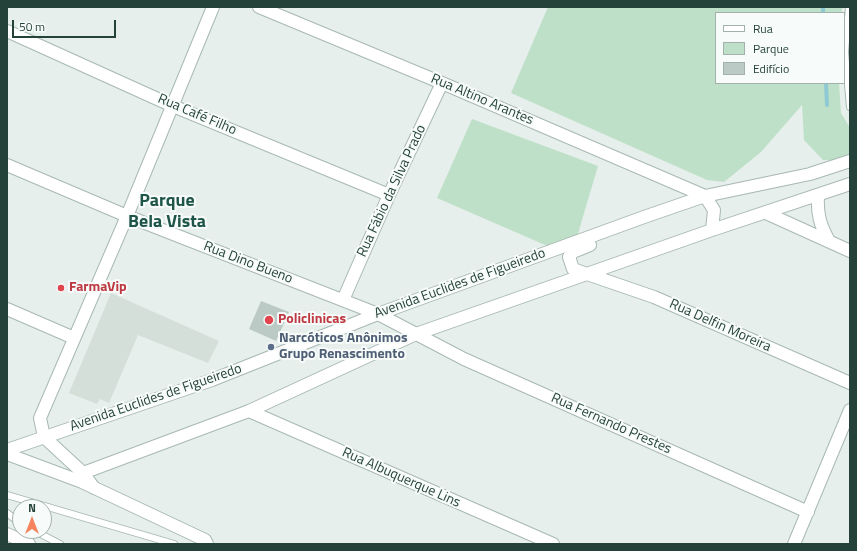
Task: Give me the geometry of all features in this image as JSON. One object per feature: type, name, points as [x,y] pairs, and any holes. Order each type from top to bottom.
[{"type":"street","points":[[94,488],[83,474],[44,437],[40,418],[127,216],[213,7]]},
{"type":"street","name":"Rua Altino Arantes","points":[[259,7],[442,83],[705,196]]},
{"type":"street","name":"Rua Café Filho","points":[[7,31],[173,106],[389,195]]},
{"type":"street","name":"Rua Fábio da Silva Prado","points":[[343,300],[389,195],[442,83]]},
{"type":"street","name":"Avenida Euclides de Figueiredo","points":[[7,450],[212,380],[378,314],[705,196],[810,174],[850,161]]},
{"type":"street","name":"Rua Dino Bueno","points":[[7,165],[127,216],[378,314]]},
{"type":"street","points":[[83,474],[249,411],[416,334],[712,230],[818,196],[850,184]]},
{"type":"street","points":[[705,196],[714,210],[712,230]]},
{"type":"street","points":[[818,196],[817,211],[821,226],[829,241]]},
{"type":"street","points":[[766,213],[850,251]]},
{"type":"street","name":"Rua Delfin Moreira","points":[[644,217],[624,230],[573,252],[569,258],[573,268],[654,297],[850,383]]},
{"type":"street","points":[[7,309],[74,338]]},
{"type":"street","name":"Rua Fernando Prestes","points":[[378,314],[464,359],[808,512]]},
{"type":"street","points":[[795,544],[850,410]]},
{"type":"street","name":"Rua Albuquerque Lins","points":[[249,411],[553,544]]},
{"type":"street","points":[[7,454],[94,488],[209,543]]},
{"type":"street","points":[[7,534],[29,544]]},
{"type":"lane","points":[[845,43],[849,7]]},
{"type":"lane","points":[[845,61],[850,107]]},
{"type":"lane","points":[[7,495],[174,544]]},
{"type":"lane","points":[[50,539],[60,544]]},
{"type":"shaded area","points":[[111,293],[219,341],[208,363],[138,335],[109,403],[100,399],[97,404],[69,393]]},
{"type":"green space","points":[[548,7],[843,7],[841,12],[715,12],[715,84],[839,84],[841,113],[850,128],[850,161],[823,160],[804,140],[802,105],[761,152],[724,182],[707,180],[511,93]]},
{"type":"green space","points":[[472,119],[598,166],[577,237],[552,248],[437,198]]},
{"type":"building","name":"Policlinicas","points":[[261,301],[289,312],[276,341],[249,329]]},
{"type":"waterway","points":[[823,7],[823,12]]},
{"type":"waterway","points":[[826,84],[827,105]]},
{"type":"place","name":"FarmaVip","points":[[61,288]]},
{"type":"place","name":"Policlinicas","points":[[269,320]]},
{"type":"place","name":"Narcóticos Anônimos Grupo Renascimento","points":[[271,347]]},
{"type":"district","name":"Parque Bela Vista","points":[[167,212]]}]
